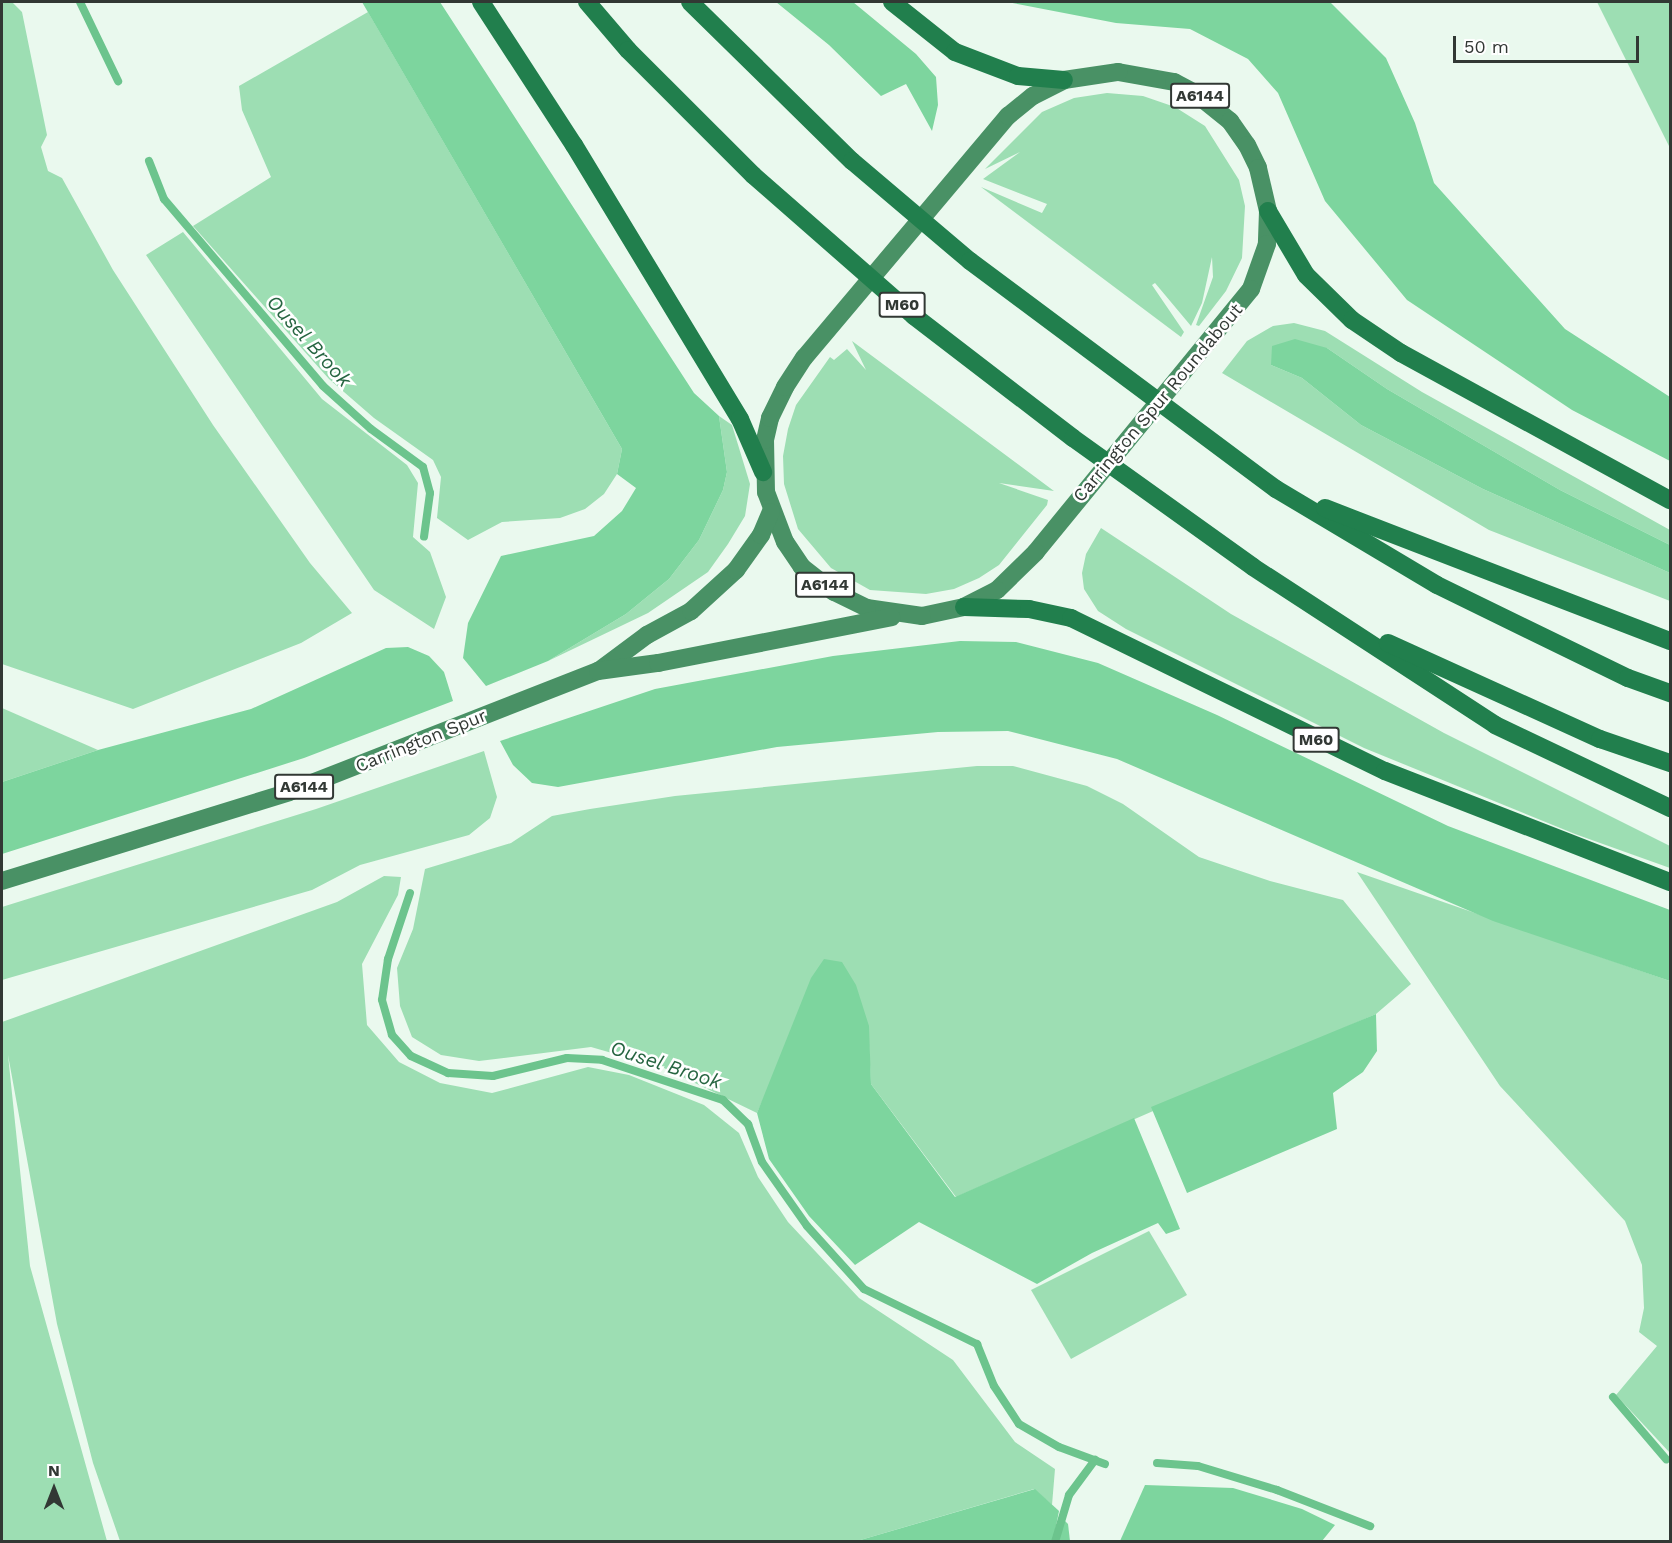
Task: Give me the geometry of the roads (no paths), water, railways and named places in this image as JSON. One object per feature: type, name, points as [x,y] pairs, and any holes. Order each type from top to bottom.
[{"type":"highway","points":[[481,2],[574,145],[740,420],[763,472]]},
{"type":"highway","name":"M60","points":[[587,2],[628,50],[753,175],[914,316],[1073,438],[1252,567],[1495,725],[1671,807]]},
{"type":"highway","points":[[690,2],[852,161],[970,261],[1276,489],[1437,585],[1628,678],[1671,693]]},
{"type":"highway","points":[[891,2],[955,52],[1018,76],[1065,80]]},
{"type":"highway","points":[[1268,211],[1306,275],[1352,320],[1411,359],[1671,500]]},
{"type":"highway","points":[[1276,489],[1671,641]]},
{"type":"highway","name":"M60","points":[[1252,567],[1408,654],[1600,739],[1671,763]]},
{"type":"highway","name":"M60","points":[[964,607],[1029,609],[1071,618],[1385,771],[1671,882]]},
{"type":"main road","name":"Carrington Spur Roundabout","points":[[1118,72],[1174,82],[1195,93],[1230,121],[1247,144],[1258,168],[1268,211],[1267,244],[1251,289],[1198,358],[1011,579],[964,607],[922,616],[900,616],[867,608],[834,592],[802,567],[785,542],[771,512],[763,472],[770,418],[804,358],[1008,116],[1033,96],[1065,80],[1118,72]]},
{"type":"main road","name":"Carrington Spur","points":[[598,671],[647,635],[691,611],[736,570],[761,535],[771,512]]},
{"type":"main road","name":"Carrington Spur","points":[[2,881],[279,795],[598,671],[658,663],[900,616]]},
{"type":"waterway","name":"Ousel Brook","points":[[80,2],[118,81]]},
{"type":"waterway","name":"Ousel Brook","points":[[149,161],[164,199],[323,386],[371,429],[423,467],[430,493],[424,537]]},
{"type":"waterway","name":"Ousel Brook","points":[[410,893],[388,959],[382,1000],[392,1035],[411,1056],[448,1073],[493,1076],[567,1058],[602,1060],[723,1100],[748,1124],[762,1162],[807,1226],[864,1289],[977,1344],[994,1386],[1019,1424],[1059,1447],[1105,1464]]},
{"type":"waterway","points":[[1613,1397],[1666,1459]]},
{"type":"waterway","points":[[1055,1542],[1069,1495],[1095,1460]]},
{"type":"waterway","points":[[1157,1463],[1198,1466],[1277,1490],[1370,1526]]}]
